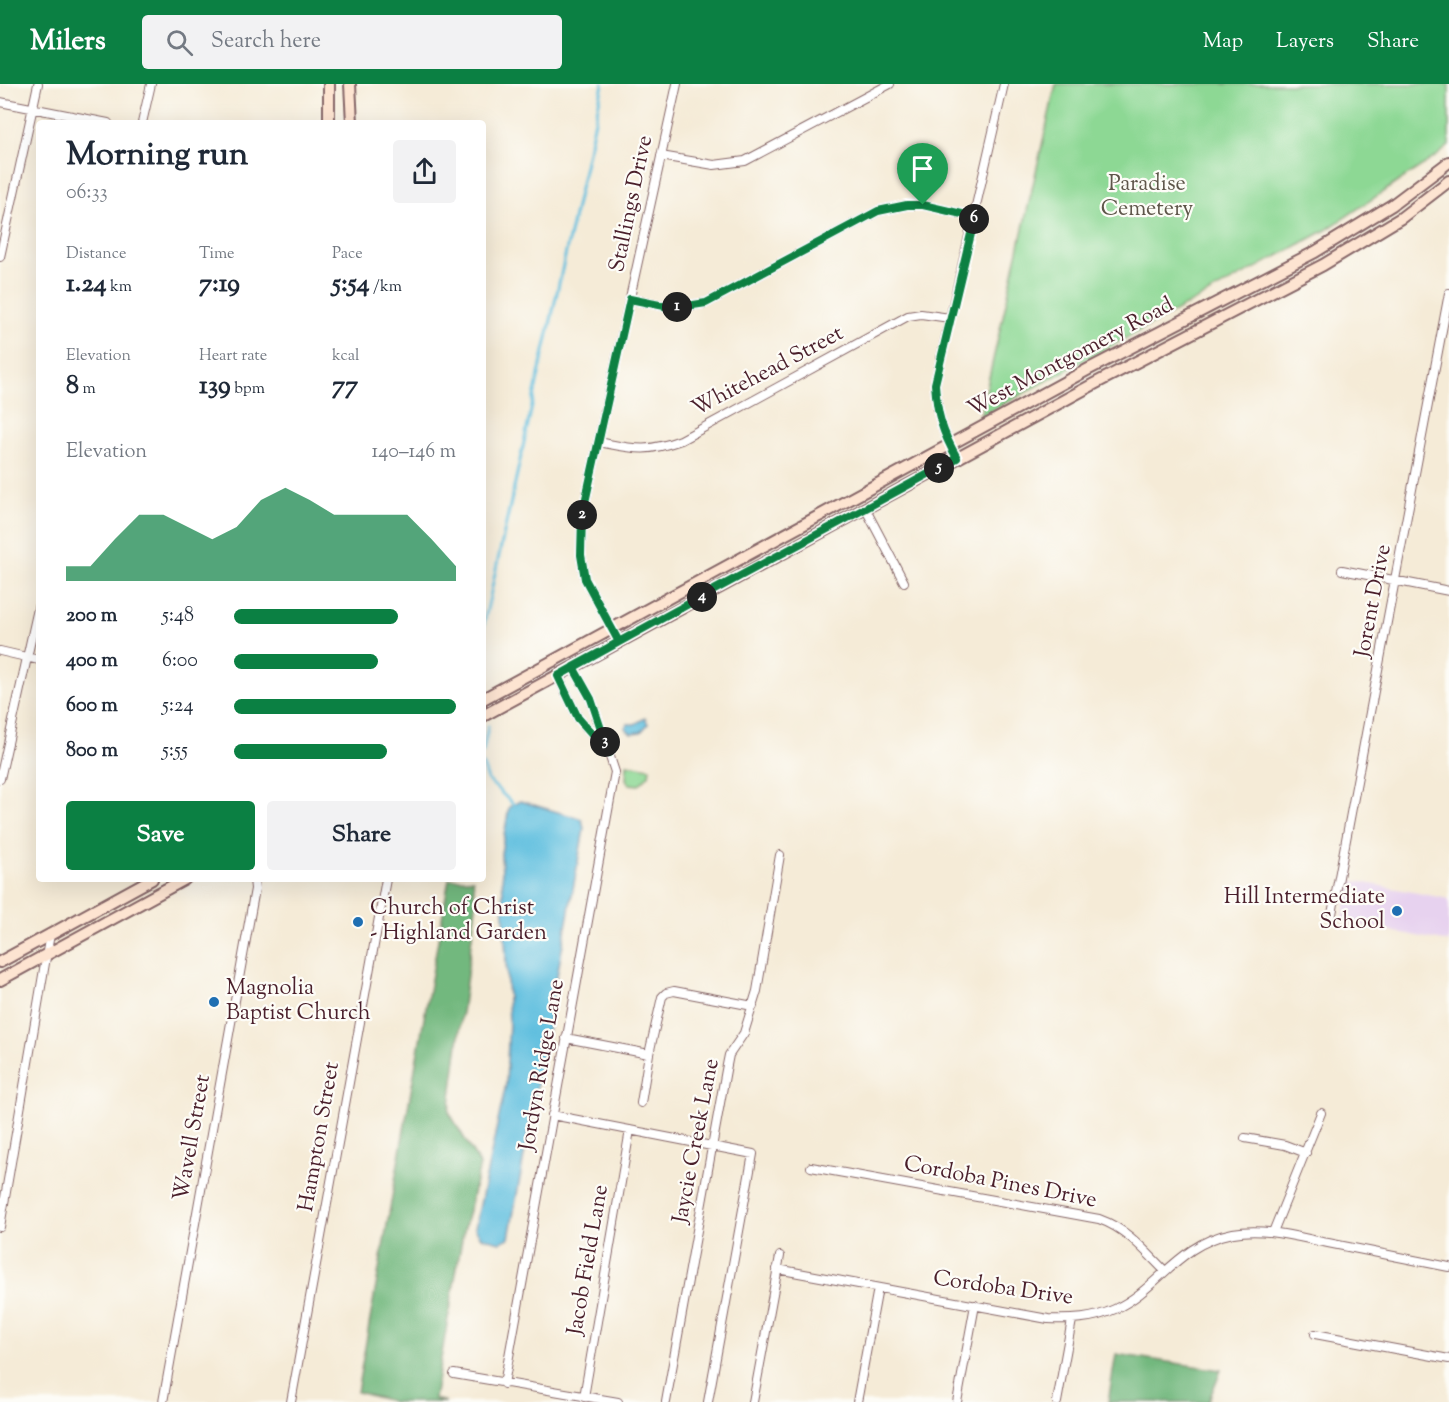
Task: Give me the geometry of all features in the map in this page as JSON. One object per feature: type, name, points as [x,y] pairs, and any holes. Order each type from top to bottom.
[{"type":"main road","points":[[328,84],[329,120]]},
{"type":"main road","points":[[350,84],[352,120]]},
{"type":"main road","name":"West Montgomery Road","points":[[486,697],[1087,370],[1315,252],[1392,205],[1449,162]]},
{"type":"main road","name":"West Montgomery Road","points":[[486,714],[1094,384],[1323,265],[1401,218],[1449,182]]},
{"type":"main road","points":[[0,962],[146,882]]},
{"type":"main road","points":[[0,980],[181,882]]},
{"type":"street","points":[[0,257],[38,84]]},
{"type":"street","points":[[143,120],[151,84]]},
{"type":"street","name":"Stallings Drive","points":[[619,642],[585,579],[581,555],[582,516],[677,84]]},
{"type":"street","points":[[661,156],[714,165],[745,161],[890,84]]},
{"type":"street","points":[[957,458],[944,434],[936,409],[935,384],[1004,84]]},
{"type":"street","points":[[0,102],[92,120]]},
{"type":"street","points":[[630,299],[674,308],[706,303],[878,211],[907,205],[923,205],[975,217]]},
{"type":"street","name":"Jorent Drive","points":[[1332,914],[1449,293]]},
{"type":"street","name":"Whitehead Street","points":[[599,442],[638,450],[659,448],[681,440],[908,316],[921,314],[950,318]]},
{"type":"street","points":[[865,508],[904,582]]},
{"type":"street","points":[[1342,570],[1449,591]]},
{"type":"street","points":[[0,779],[36,619]]},
{"type":"street","points":[[0,651],[36,659]]},
{"type":"street","name":"Jordyn Ridge Lane","points":[[504,1384],[615,772],[591,699],[573,667]]},
{"type":"street","points":[[558,676],[578,718],[609,753]]},
{"type":"street","name":"Jaycie Creek Lane","points":[[666,1402],[729,1055],[744,1033],[753,1006],[780,855]]},
{"type":"street","name":"Wavell Street","points":[[163,1402],[251,912],[254,882]]},
{"type":"street","name":"Hampton Street","points":[[291,1402],[385,882]]},
{"type":"street","points":[[0,1227],[50,934]]},
{"type":"street","points":[[641,1103],[660,1003],[666,993],[674,991],[753,1006]]},
{"type":"street","points":[[566,1038],[649,1054]]},
{"type":"street","points":[[1273,1232],[1321,1113]]},
{"type":"street","points":[[552,1115],[753,1154],[708,1402]]},
{"type":"street","name":"Jacob Field Lane","points":[[584,1396],[630,1130]]},
{"type":"street","points":[[1245,1138],[1285,1145],[1306,1153]]},
{"type":"street","name":"Cordoba Pines Drive","points":[[811,1167],[1113,1224],[1125,1231],[1165,1271]]},
{"type":"street","name":"Cordoba Drive","points":[[777,1269],[1048,1318],[1072,1320],[1100,1315],[1117,1308],[1133,1298],[1195,1246],[1233,1233],[1273,1232],[1449,1267]]},
{"type":"street","points":[[753,1402],[780,1256]]},
{"type":"street","points":[[857,1402],[878,1288]]},
{"type":"street","points":[[957,1402],[975,1305]]},
{"type":"street","points":[[1057,1402],[1072,1320]]},
{"type":"street","points":[[1315,1334],[1449,1359]]},
{"type":"street","points":[[454,1374],[618,1402]]},
{"type":"shaded area","name":"Hill Intermediate School","points":[[1350,880],[1449,899],[1449,942],[1342,922]]},
{"type":"green space","name":"Paradise Cemetery","points":[[1056,84],[1449,84],[1449,146],[1326,230],[980,417]]},
{"type":"green space","points":[[627,764],[650,768],[649,775],[639,785],[629,784],[626,779]]},
{"type":"green space","points":[[448,882],[473,882],[476,906],[449,1112],[480,1165],[462,1239],[434,1399],[446,1402],[394,1402],[357,1392]]},
{"type":"green space","points":[[1116,1354],[1221,1370],[1208,1402],[1108,1402]]},
{"type":"water","points":[[645,718],[648,724],[641,732],[631,733],[625,728],[627,724],[635,724]]},
{"type":"water","points":[[520,801],[582,819],[584,829],[509,1238],[500,1242],[481,1237],[475,1228],[506,1084],[509,1022],[501,853],[509,807]]},
{"type":"waterway","points":[[486,614],[603,84]]},
{"type":"waterway","points":[[486,736],[488,726]]},
{"type":"waterway","points":[[486,774],[488,780],[514,805],[515,809]]},
{"type":"place","name":"Hill Intermediate School","points":[[1397,911]]},
{"type":"place","name":"Church of Christ - Highland Garden","points":[[358,922]]},
{"type":"place","name":"Magnolia Baptist Church","points":[[214,1002]]},
{"type":"route","points":[[923,205],[907,205],[878,211],[706,303],[674,308],[630,299],[582,516],[581,555],[585,579],[619,642],[573,667],[591,699],[609,753],[578,718],[558,676],[573,667],[807,540],[957,458],[944,434],[936,409],[935,384],[975,217],[923,205]]}]
